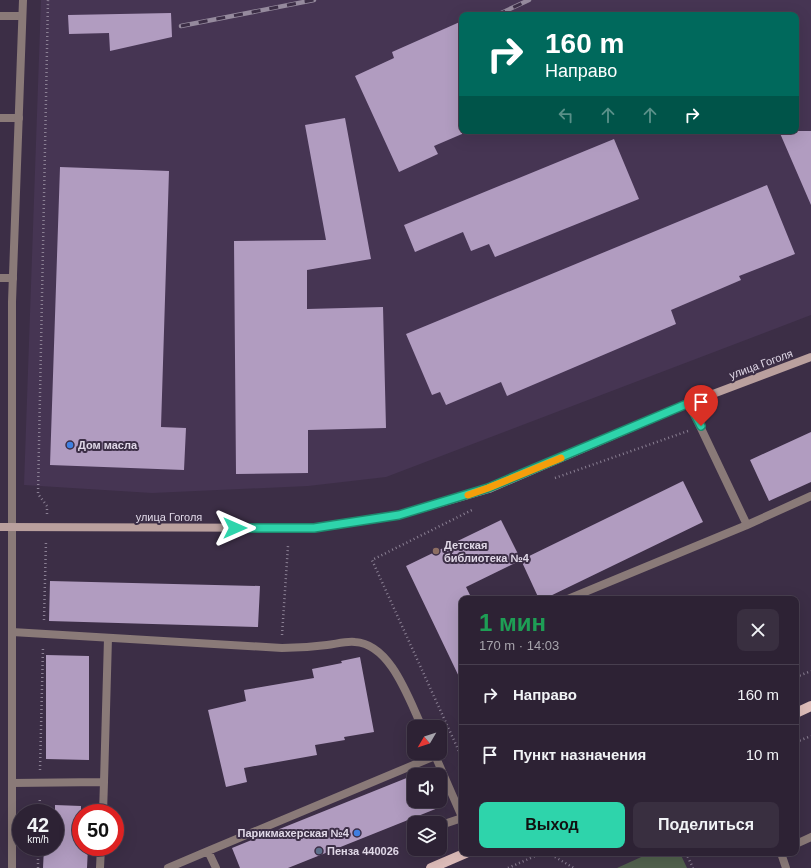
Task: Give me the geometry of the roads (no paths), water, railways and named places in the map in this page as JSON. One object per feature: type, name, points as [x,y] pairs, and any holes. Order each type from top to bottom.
[{"type":"main road","name":"улица Гоголя","points":[[0,527],[314,528],[399,515],[488,488],[689,403],[811,357]]},
{"type":"main road","points":[[799,712],[811,706]]},
{"type":"main road","points":[[431,868],[459,856]]},
{"type":"street","points":[[12,868],[13,278],[23,0]]},
{"type":"street","points":[[0,16],[22,16]]},
{"type":"street","points":[[0,118],[19,118]]},
{"type":"street","points":[[0,278],[13,278]]},
{"type":"street","points":[[689,403],[747,525]]},
{"type":"street","points":[[575,596],[747,525],[811,496]]},
{"type":"street","points":[[12,632],[282,648],[314,647],[355,642],[368,646],[378,652],[397,674],[419,720]]},
{"type":"street","points":[[103,804],[108,638]]},
{"type":"street","points":[[168,868],[420,760]]},
{"type":"street","points":[[437,760],[459,810]]},
{"type":"street","points":[[12,783],[104,782]]},
{"type":"street","points":[[447,823],[459,818]]},
{"type":"street","points":[[799,843],[811,837]]},
{"type":"street","points":[[208,851],[216,868]]},
{"type":"street","points":[[100,868],[101,856]]},
{"type":"street","points":[[782,856],[786,868]]},
{"type":"railway","points":[[181,26],[314,0]]},
{"type":"railway","points":[[503,12],[529,0]]},
{"type":"place","name":"Дом масла","points":[[70,445]]},
{"type":"place","name":"Детская библиотека №4","points":[[436,551]]},
{"type":"place","name":"Парикмахерская №4","points":[[357,833]]},
{"type":"place","name":"Пенза 440026","points":[[319,851]]}]
